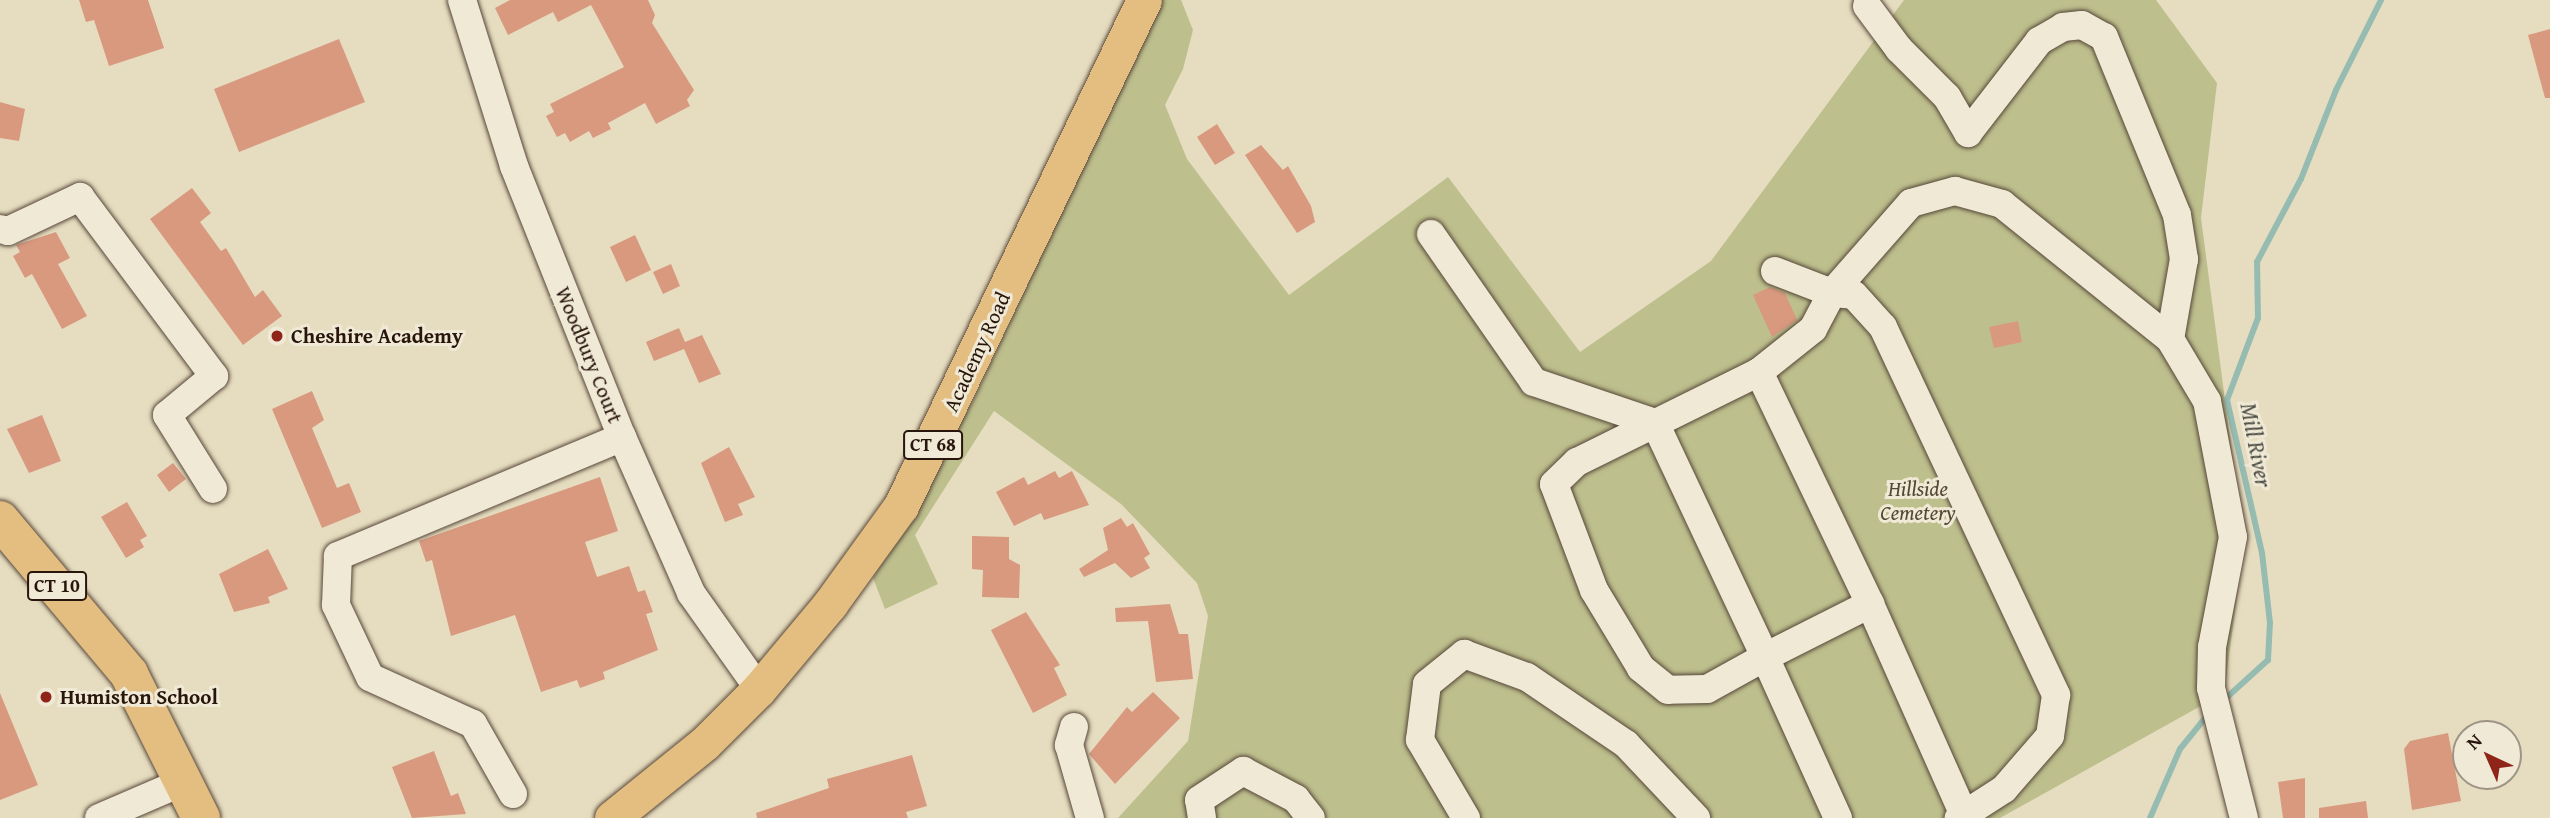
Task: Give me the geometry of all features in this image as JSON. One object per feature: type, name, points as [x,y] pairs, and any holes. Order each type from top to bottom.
[{"type":"highway","name":"CT 10","points":[[0,520],[129,674],[185,781],[201,818]]},
{"type":"main road","name":"Academy Road","points":[[615,817],[705,743],[759,689],[830,604],[901,506],[1144,0]]},
{"type":"street","name":"Woodbury Court","points":[[462,0],[514,166],[622,437],[691,593],[759,689]]},
{"type":"street","points":[[1867,6],[1899,49],[1947,97],[1968,133],[2039,41],[2063,27],[2082,25],[2104,37],[2177,215],[2184,259],[2170,339]]},
{"type":"street","points":[[1870,604],[1707,689],[1668,690],[1641,668],[1594,590],[1554,484],[1577,462],[1759,372],[1813,329],[1832,293],[1911,203],[1955,191],[2002,204],[2170,339],[2207,401],[2233,537],[2212,647],[2211,688],[2244,818]]},
{"type":"street","points":[[0,229],[8,231],[80,197],[214,376],[167,415],[213,489]]},
{"type":"street","points":[[1431,234],[1534,382],[1655,423],[1838,818]]},
{"type":"street","points":[[1759,372],[1870,604],[1961,816],[2004,789],[2050,736],[2056,695],[1883,327],[1854,295],[1832,293],[1775,271]]},
{"type":"street","points":[[513,794],[473,724],[370,677],[336,605],[338,556],[622,437]]},
{"type":"street","points":[[1466,818],[1420,740],[1427,684],[1464,654],[1527,677],[1626,744],[1696,818]]},
{"type":"street","points":[[1074,727],[1069,745],[1090,818]]},
{"type":"street","points":[[1202,818],[1199,800],[1244,771],[1296,799],[1311,818]]},
{"type":"street","points":[[99,818],[185,781]]},
{"type":"green space","name":"Hillside Cemetery","points":[[1162,0],[1181,0],[1193,30],[1183,69],[1165,105],[1187,159],[1289,295],[1448,177],[1580,352],[1711,261],[1904,0],[2156,0],[2217,83],[2201,218],[2244,544],[2224,693],[2000,818],[1118,818],[1188,741],[1208,616],[1197,583],[1121,504],[994,411],[915,535],[938,584],[885,609],[873,578],[974,399]]},
{"type":"building","points":[[79,0],[148,0],[164,48],[109,66],[94,20],[86,22]]},
{"type":"building","points":[[510,0],[648,0],[655,15],[652,23],[694,90],[687,100],[690,106],[656,124],[645,103],[608,123],[611,129],[593,138],[589,131],[570,142],[565,133],[557,137],[546,116],[554,112],[550,104],[624,67],[591,5],[558,22],[553,12],[508,35],[495,8]]},
{"type":"building","points":[[2550,29],[2550,98],[2545,98],[2528,35]]},
{"type":"building","points":[[339,39],[365,102],[239,152],[214,89]]},
{"type":"building","points":[[0,102],[25,109],[19,141],[0,138]]},
{"type":"building","points":[[1217,124],[1235,153],[1215,165],[1197,137]]},
{"type":"building","points":[[1261,145],[1283,170],[1288,166],[1311,206],[1315,222],[1297,233],[1245,155]]},
{"type":"building","points":[[192,188],[211,213],[200,222],[221,251],[226,248],[255,297],[263,290],[282,316],[243,345],[150,219]]},
{"type":"building","points":[[56,232],[70,258],[58,264],[87,316],[62,329],[32,274],[25,278],[13,256],[20,252],[16,245]]},
{"type":"building","points":[[635,235],[651,270],[626,282],[610,247]]},
{"type":"building","points":[[671,264],[680,286],[663,294],[653,272]]},
{"type":"building","points":[[1770,287],[1785,293],[1797,320],[1772,337],[1753,295]]},
{"type":"building","points":[[2018,321],[2022,342],[1994,348],[1989,327]]},
{"type":"building","points":[[679,328],[685,342],[702,335],[721,374],[699,383],[684,349],[654,361],[646,342]]},
{"type":"building","points":[[312,391],[324,420],[312,428],[337,488],[349,483],[361,512],[322,528],[272,409]]},
{"type":"building","points":[[42,415],[61,461],[29,473],[7,429]]},
{"type":"building","points":[[729,447],[755,497],[738,504],[743,515],[725,522],[701,463]]},
{"type":"building","points":[[173,463],[186,479],[169,492],[157,475]]},
{"type":"building","points":[[1055,471],[1059,478],[1072,471],[1089,505],[1044,520],[1041,513],[1014,526],[996,492],[1024,477],[1028,485]]},
{"type":"building","points":[[600,477],[618,531],[585,542],[597,577],[629,566],[638,592],[645,590],[653,612],[646,614],[658,650],[603,672],[605,679],[580,688],[577,680],[541,692],[515,615],[451,636],[432,560],[426,562],[419,541]]},
{"type":"building","points":[[127,502],[147,536],[140,540],[144,547],[126,558],[101,517]]},
{"type":"building","points":[[1121,518],[1127,527],[1133,523],[1150,554],[1144,558],[1150,568],[1131,578],[1115,563],[1084,577],[1079,569],[1108,550],[1103,528]]},
{"type":"building","points":[[972,536],[1009,537],[1009,559],[1020,565],[1019,598],[982,597],[983,570],[972,569]]},
{"type":"building","points":[[268,549],[288,589],[268,597],[270,603],[234,612],[219,574]]},
{"type":"building","points":[[1170,604],[1179,634],[1188,634],[1193,679],[1156,682],[1148,621],[1116,622],[1115,608]]},
{"type":"building","points":[[1026,612],[1060,665],[1054,668],[1067,695],[1033,713],[991,630]]},
{"type":"building","points":[[1153,692],[1180,718],[1115,784],[1089,754],[1127,707],[1132,712]]},
{"type":"building","points":[[0,693],[38,785],[0,800]]},
{"type":"building","points":[[2448,733],[2452,754],[2452,790],[2459,790],[2461,801],[2412,810],[2404,749],[2410,741]]},
{"type":"building","points":[[434,751],[451,796],[458,793],[466,814],[412,818],[392,767]]},
{"type":"building","points":[[912,755],[927,806],[906,812],[908,818],[757,818],[756,813],[829,788],[827,779]]},
{"type":"building","points":[[2305,778],[2305,818],[2283,818],[2278,782]]},
{"type":"building","points":[[2366,801],[2368,818],[2319,818],[2319,808]]},
{"type":"waterway","name":"Mill River","points":[[2225,699],[2268,660],[2270,623],[2262,553],[2227,400],[2258,318],[2257,262],[2301,179],[2336,90],[2381,0]]},
{"type":"waterway","name":"Mill River","points":[[2150,818],[2180,749],[2205,718]]},
{"type":"place","name":"Cheshire Academy","points":[[277,336]]},
{"type":"place","name":"Humiston School","points":[[46,697]]}]
